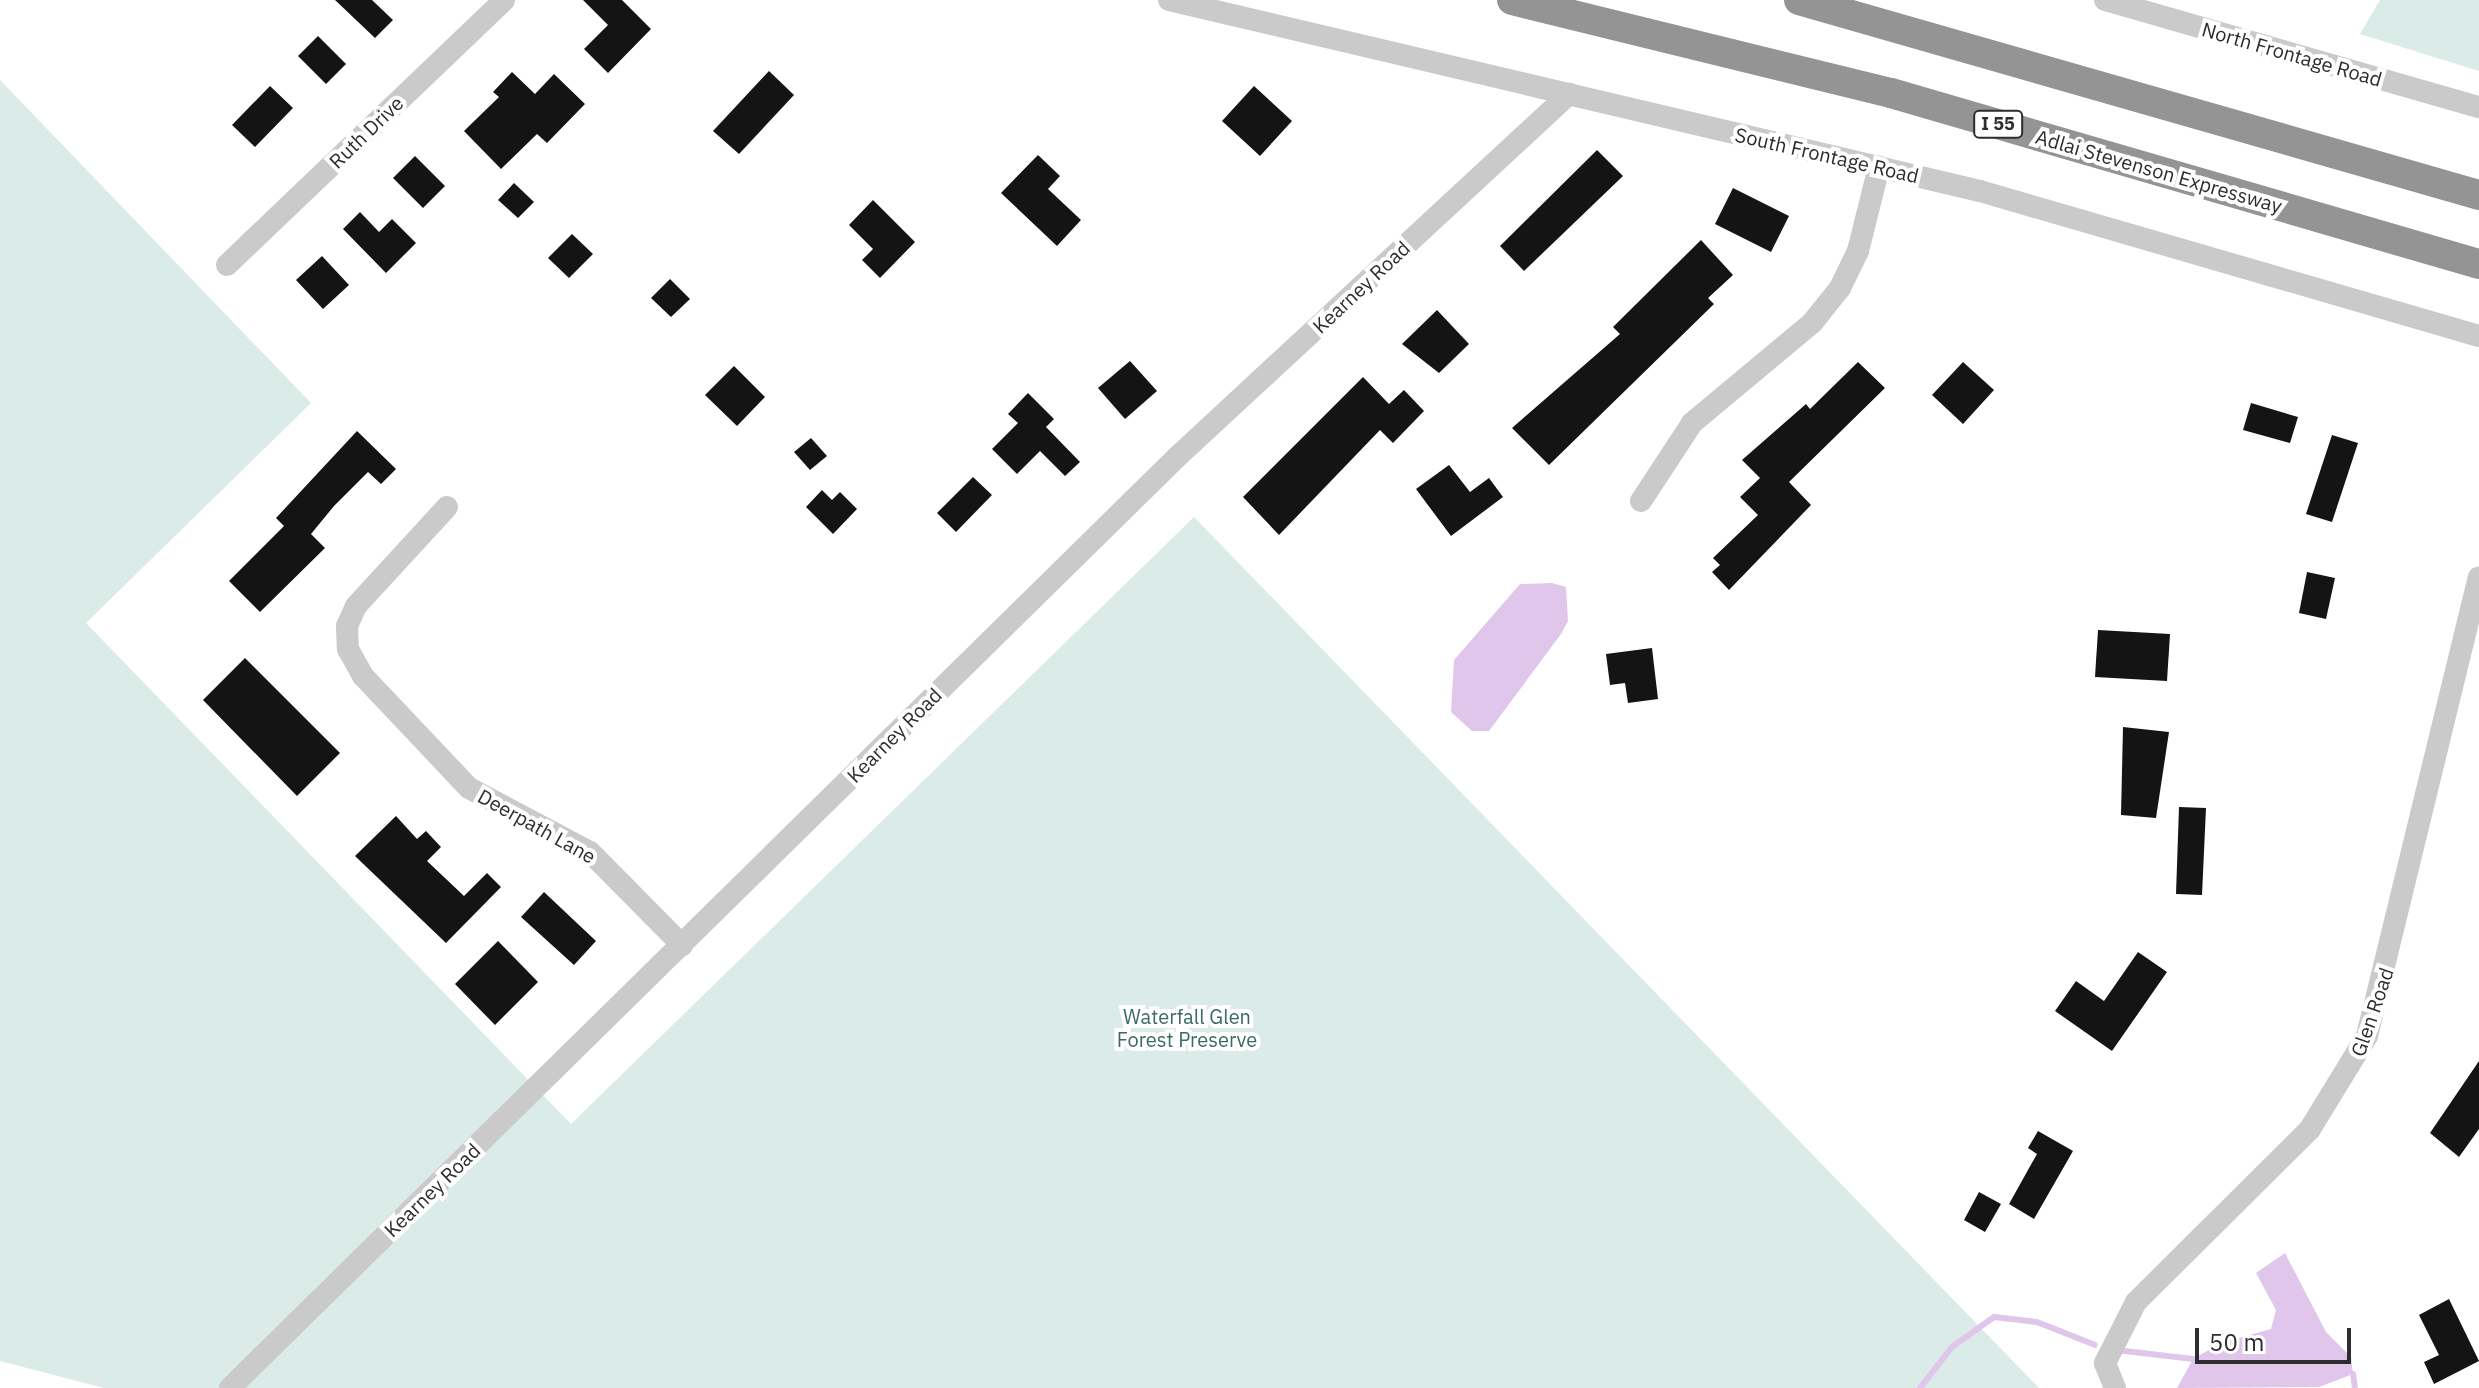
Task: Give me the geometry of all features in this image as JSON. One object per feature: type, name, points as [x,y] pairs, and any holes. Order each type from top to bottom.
[{"type":"highway","name":"Adlai Stevenson Expressway","points":[[1512,0],[1891,93],[2479,264]]},
{"type":"highway","points":[[1799,0],[2479,195]]},
{"type":"street","name":"Ruth Drive","points":[[227,265],[504,0]]},
{"type":"street","name":"South Frontage Road","points":[[1169,0],[1879,167],[2143,235],[2479,336]]},
{"type":"street","name":"North Frontage Road","points":[[2105,0],[2479,107]]},
{"type":"street","name":"Kearney Road","points":[[230,1388],[1176,458],[1569,94]]},
{"type":"street","points":[[1641,501],[1692,423],[1812,323],[1840,288],[1858,251],[1879,167]]},
{"type":"street","name":"Deerpath Lane","points":[[447,507],[380,574],[347,626],[348,649],[363,676],[469,788],[590,852],[682,945]]},
{"type":"street","name":"Glen Road","points":[[2115,1388],[2105,1363],[2136,1302],[2310,1129],[2355,1061],[2390,959],[2479,577]]},
{"type":"green space","points":[[2380,0],[2479,0],[2479,71],[2360,34]]},
{"type":"green space","name":"Waterfall Glen Forest Preserve","points":[[0,80],[311,403],[86,623],[571,1124],[1194,517],[2039,1388],[104,1388],[0,1361]]},
{"type":"shaded area","points":[[1552,583],[1566,587],[1568,621],[1561,634],[1489,731],[1472,731],[1451,712],[1454,660],[1520,584]]},
{"type":"shaded area","points":[[2285,1253],[2326,1332],[2351,1357],[2353,1374],[2319,1387],[2177,1388],[2193,1359],[2221,1343],[2271,1329],[2276,1310],[2256,1273]]},
{"type":"building","points":[[335,0],[372,0],[393,20],[375,38]]},
{"type":"building","points":[[583,0],[622,0],[651,29],[608,73],[584,49],[608,25]]},
{"type":"building","points":[[318,36],[346,64],[326,84],[298,56]]},
{"type":"building","points":[[769,71],[794,95],[739,154],[713,131]]},
{"type":"building","points":[[512,72],[535,94],[554,74],[585,104],[547,143],[537,134],[501,169],[464,131],[499,97],[493,92]]},
{"type":"building","points":[[270,86],[293,108],[255,147],[232,125]]},
{"type":"building","points":[[1254,86],[1292,121],[1260,156],[1222,121]]},
{"type":"building","points":[[1597,150],[1623,176],[1524,271],[1500,246]]},
{"type":"building","points":[[1038,155],[1060,176],[1048,189],[1081,220],[1057,246],[1001,193]]},
{"type":"building","points":[[415,156],[445,186],[423,208],[393,178]]},
{"type":"building","points":[[514,183],[534,202],[518,218],[498,200]]},
{"type":"building","points":[[1733,188],[1789,216],[1771,252],[1715,224]]},
{"type":"building","points":[[873,200],[915,242],[880,278],[862,260],[873,249],[849,225]]},
{"type":"building","points":[[360,212],[379,232],[392,219],[416,243],[386,273],[343,229]]},
{"type":"building","points":[[572,234],[593,254],[569,278],[548,258]]},
{"type":"building","points":[[1701,240],[1733,275],[1708,298],[1714,304],[1549,465],[1512,428],[1620,334],[1613,327]]},
{"type":"building","points":[[322,256],[349,285],[323,309],[296,280]]},
{"type":"building","points":[[670,279],[690,299],[671,317],[651,298]]},
{"type":"building","points":[[1437,310],[1469,344],[1439,373],[1402,344]]},
{"type":"building","points":[[1130,361],[1157,391],[1125,419],[1098,388]]},
{"type":"building","points":[[1858,362],[1885,388],[1789,482],[1811,505],[1729,590],[1712,572],[1720,565],[1713,558],[1758,515],[1740,497],[1760,478],[1742,460],[1806,404],[1810,409]]},
{"type":"building","points":[[1963,362],[1994,390],[1963,424],[1932,395]]},
{"type":"building","points":[[734,366],[765,397],[737,426],[705,395]]},
{"type":"building","points":[[1363,377],[1389,404],[1404,390],[1424,411],[1393,443],[1380,430],[1279,535],[1243,497]]},
{"type":"building","points":[[1028,393],[1054,419],[1046,427],[1080,462],[1065,476],[1040,451],[1017,474],[992,449],[1018,423],[1008,414]]},
{"type":"building","points":[[2251,403],[2298,417],[2290,443],[2243,430]]},
{"type":"building","points":[[357,431],[396,469],[381,484],[368,472],[334,506],[311,534],[325,548],[260,612],[229,581],[284,526],[276,518]]},
{"type":"building","points":[[2332,435],[2358,443],[2332,522],[2306,514]]},
{"type":"building","points":[[811,438],[827,456],[810,470],[794,452]]},
{"type":"building","points":[[1449,465],[1470,492],[1489,478],[1503,497],[1451,536],[1416,489]]},
{"type":"building","points":[[973,477],[992,495],[956,532],[937,513]]},
{"type":"building","points":[[822,490],[832,500],[840,492],[857,509],[833,534],[806,507]]},
{"type":"building","points":[[2307,572],[2335,578],[2326,619],[2299,613]]},
{"type":"building","points":[[2098,630],[2170,634],[2167,681],[2095,677]]},
{"type":"building","points":[[1652,648],[1658,699],[1628,703],[1625,683],[1610,685],[1606,654]]},
{"type":"building","points":[[245,658],[340,753],[297,796],[203,700]]},
{"type":"building","points":[[2123,727],[2169,732],[2156,818],[2121,815]]},
{"type":"building","points":[[2179,807],[2206,808],[2202,895],[2176,894]]},
{"type":"building","points":[[396,816],[417,839],[426,831],[441,847],[427,861],[464,896],[487,873],[501,887],[446,943],[355,856]]},
{"type":"building","points":[[544,892],[596,941],[574,965],[521,917]]},
{"type":"building","points":[[498,941],[538,982],[495,1025],[455,984]]},
{"type":"building","points":[[2138,952],[2167,972],[2112,1051],[2055,1011],[2076,981],[2104,1001]]},
{"type":"building","points":[[2479,1061],[2479,1129],[2459,1157],[2430,1133]]},
{"type":"building","points":[[2038,1131],[2073,1151],[2034,1219],[2009,1204],[2037,1154],[2028,1148]]},
{"type":"building","points":[[1979,1192],[2001,1204],[1985,1232],[1964,1220]]},
{"type":"building","points":[[2449,1299],[2479,1361],[2434,1384],[2424,1362],[2439,1355],[2419,1315]]},
{"type":"waterway","points":[[1920,1388],[1952,1347],[1994,1317],[2037,1322],[2095,1345]]},
{"type":"waterway","points":[[2116,1350],[2193,1359]]},
{"type":"waterway","points":[[2353,1374],[2355,1388]]}]
